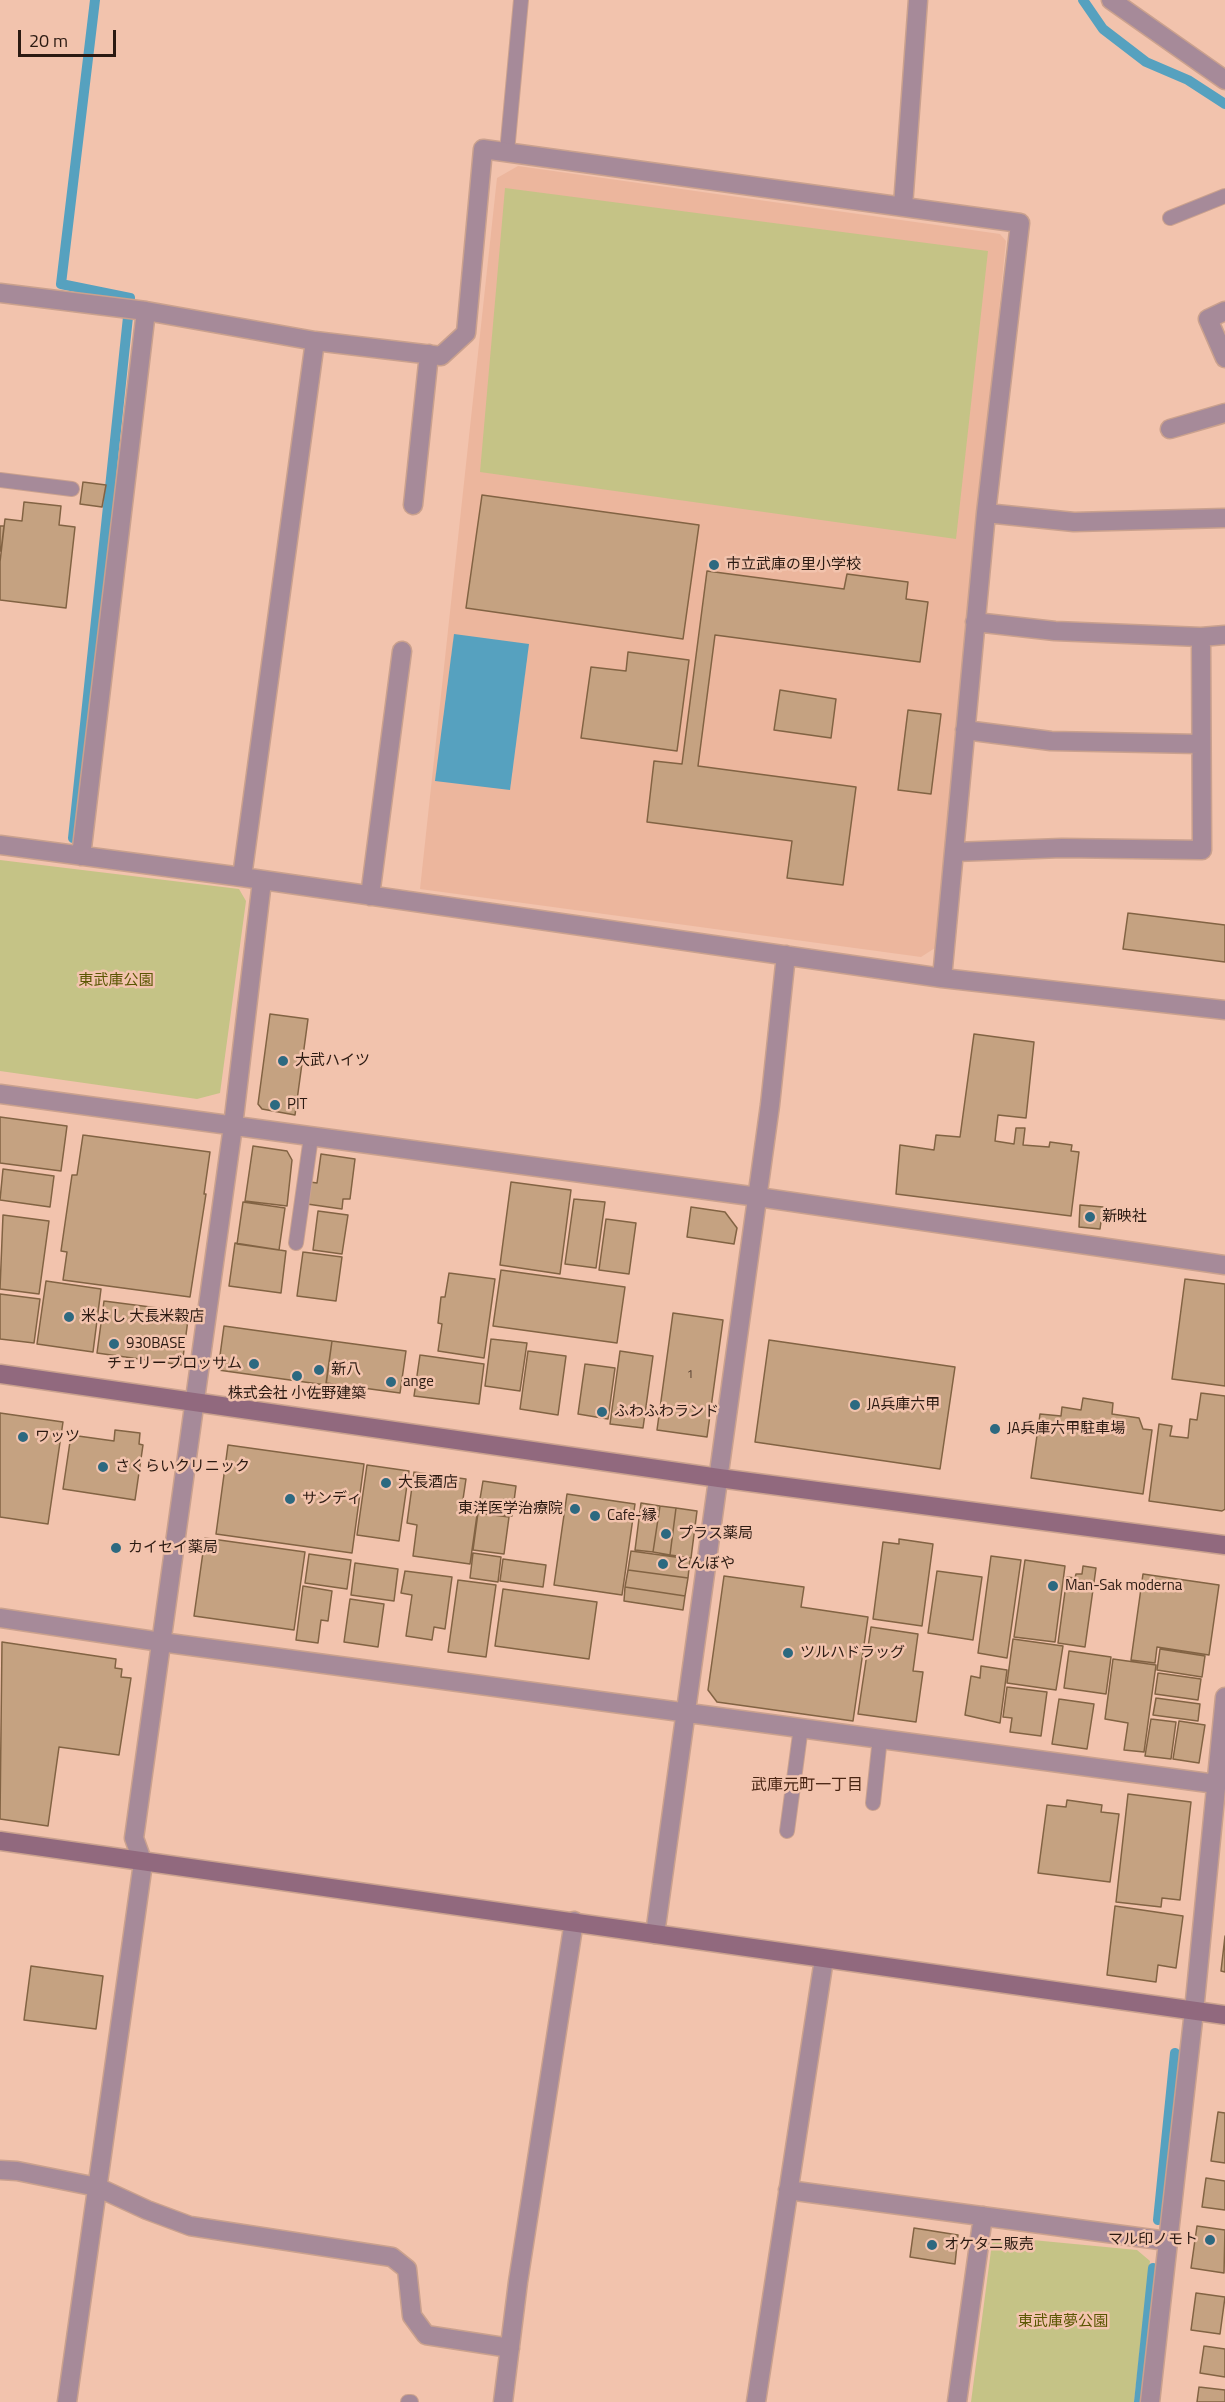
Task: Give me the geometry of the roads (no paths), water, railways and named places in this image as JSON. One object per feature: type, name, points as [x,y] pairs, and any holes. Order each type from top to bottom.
[{"type":"street","points":[[903,206],[918,0]]},
{"type":"street","points":[[1111,0],[1225,80]]},
{"type":"street","points":[[0,293],[146,311],[315,341],[441,356],[466,333],[483,149],[1020,223],[986,513],[942,978]]},
{"type":"street","points":[[1225,310],[1208,319],[1225,358]]},
{"type":"street","points":[[81,856],[146,311]]},
{"type":"street","points":[[242,877],[315,341]]},
{"type":"street","points":[[413,505],[429,354]]},
{"type":"street","points":[[1170,429],[1225,412]]},
{"type":"street","points":[[986,513],[1074,522],[1225,518]]},
{"type":"street","points":[[975,622],[1055,631],[1225,635]]},
{"type":"street","points":[[954,852],[1062,848],[1202,850],[1199,744],[1201,636]]},
{"type":"street","points":[[370,896],[402,651]]},
{"type":"street","points":[[965,730],[1051,741],[1199,744]]},
{"type":"street","points":[[0,845],[242,877],[942,978],[1225,1010]]},
{"type":"street","points":[[67,2402],[143,1863],[134,1838],[233,1126],[262,881]]},
{"type":"street","points":[[655,1934],[758,1197],[786,955]]},
{"type":"street","points":[[0,1094],[758,1197],[1225,1265]]},
{"type":"street","points":[[0,1374],[719,1478],[1225,1545]]},
{"type":"street","points":[[0,1618],[161,1642],[1216,1784]]},
{"type":"street","points":[[1150,2402],[1194,2011],[1225,1697]]},
{"type":"street","points":[[0,1841],[1225,2015]]},
{"type":"street","points":[[503,2402],[574,1921]]},
{"type":"street","points":[[756,2402],[824,1959]]},
{"type":"street","points":[[0,2170],[17,2171],[97,2187],[147,2211],[190,2226],[392,2257],[407,2269],[412,2316],[426,2335],[510,2348]]},
{"type":"street","points":[[788,2190],[1167,2241]]},
{"type":"street","points":[[957,2402],[982,2216]]},
{"type":"lane","points":[[507,153],[520,0]]},
{"type":"lane","points":[[1170,218],[1225,196]]},
{"type":"lane","points":[[0,480],[72,489]]},
{"type":"lane","points":[[296,1243],[311,1137]]},
{"type":"lane","points":[[787,1831],[801,1727]]},
{"type":"lane","points":[[873,1803],[880,1738]]},
{"type":"water","points":[[454,634],[529,644],[510,790],[435,781]]},
{"type":"waterway","points":[[73,838],[130,298],[61,284],[95,0]]},
{"type":"waterway","points":[[1083,0],[1103,29],[1146,62],[1188,80],[1225,104]]},
{"type":"waterway","points":[[1158,2220],[1175,2053]]},
{"type":"waterway","points":[[1139,2402],[1153,2268]]},
{"type":"place","name":"市立武庫の里小学校","points":[[714,565]]},
{"type":"place","name":"大武ハイツ","points":[[283,1061]]},
{"type":"place","name":"PIT","points":[[275,1105]]},
{"type":"place","name":"新映社","points":[[1090,1217]]},
{"type":"place","name":"米よし 大長米穀店","points":[[69,1317]]},
{"type":"place","name":"930BASE","points":[[114,1344]]},
{"type":"place","name":"チェリーブロッサム","points":[[254,1364]]},
{"type":"place","name":"新八","points":[[319,1370]]},
{"type":"place","name":"株式会社 小佐野建築","points":[[297,1376]]},
{"type":"place","name":"ange","points":[[391,1382]]},
{"type":"place","name":"JA兵庫六甲","points":[[855,1405]]},
{"type":"place","name":"ふわふわランド","points":[[602,1412]]},
{"type":"place","name":"JA兵庫六甲駐車場","points":[[995,1429]]},
{"type":"place","name":"ワッツ","points":[[23,1437]]},
{"type":"place","name":"さくらいクリニック","points":[[103,1467]]},
{"type":"place","name":"大長酒店","points":[[386,1483]]},
{"type":"place","name":"サンディ","points":[[290,1499]]},
{"type":"place","name":"東洋医学治療院","points":[[575,1509]]},
{"type":"place","name":"Cafe-縁","points":[[595,1516]]},
{"type":"place","name":"プラス薬局","points":[[666,1534]]},
{"type":"place","name":"カイセイ薬局","points":[[116,1548]]},
{"type":"place","name":"とんぼや","points":[[663,1564]]},
{"type":"place","name":"Man-Sak moderna","points":[[1053,1586]]},
{"type":"place","name":"ツルハドラッグ","points":[[788,1653]]},
{"type":"place","name":"マル印ノモト","points":[[1210,2240]]},
{"type":"place","name":"オケタニ販売","points":[[932,2245]]},
{"type":"district","name":"武庫元町一丁目","points":[[807,1786]]},
{"type":"park label","name":"東武庫公園","points":[[116,981]]},
{"type":"park label","name":"東武庫夢公園","points":[[1063,2322]]}]
